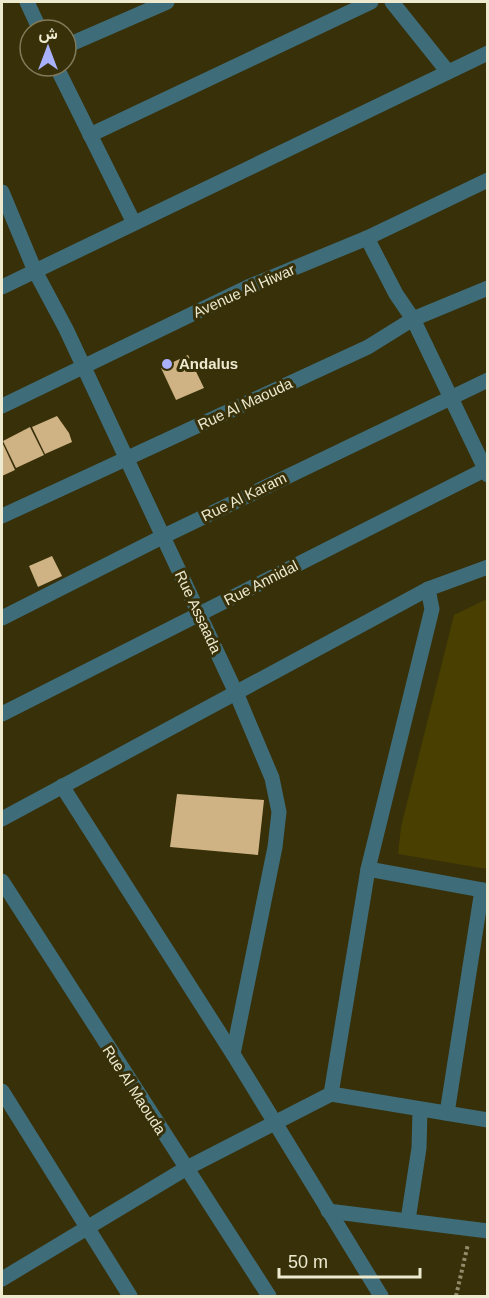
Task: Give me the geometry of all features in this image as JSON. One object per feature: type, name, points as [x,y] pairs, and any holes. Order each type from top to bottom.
[{"type":"street","points":[[27,2],[34,18]]},
{"type":"street","points":[[78,41],[167,2]]},
{"type":"street","points":[[90,135],[371,2]]},
{"type":"street","points":[[392,2],[448,72]]},
{"type":"street","points":[[2,287],[488,52]]},
{"type":"street","points":[[62,78],[134,223]]},
{"type":"street","name":"Avenue Al Hiwar","points":[[2,406],[248,287],[368,238],[488,180]]},
{"type":"street","name":"Rue Assaada","points":[[2,192],[35,271],[237,694],[277,792],[279,812],[275,846],[233,1054]]},
{"type":"street","points":[[368,238],[412,320],[435,369],[452,397],[486,471]]},
{"type":"street","name":"Rue Al Maouda","points":[[2,516],[368,347],[412,320],[488,288]]},
{"type":"street","name":"Rue Al Karam","points":[[2,618],[162,537],[488,381]]},
{"type":"street","name":"Rue Annidal","points":[[2,714],[486,471]]},
{"type":"street","points":[[2,819],[428,589],[488,567]]},
{"type":"street","points":[[331,1094],[368,869],[432,609],[428,589]]},
{"type":"street","points":[[62,786],[233,1054],[381,1296]]},
{"type":"street","points":[[368,869],[485,890],[447,1113]]},
{"type":"street","name":"Rue Al Maouda","points":[[2,881],[185,1169],[269,1296]]},
{"type":"street","points":[[2,1091],[130,1296]]},
{"type":"street","points":[[2,1279],[185,1169],[331,1094],[488,1120]]},
{"type":"street","points":[[408,1220],[419,1148],[420,1110]]},
{"type":"street","points":[[328,1210],[480,1230]]},
{"type":"path","points":[[456,1296],[480,1230]]},
{"type":"shaded area","points":[[487,599],[487,869],[398,854],[401,827],[454,615]]},
{"type":"building","points":[[188,355],[204,388],[176,400],[161,368]]},
{"type":"building","points":[[57,416],[69,433],[72,442],[45,454],[32,427]]},
{"type":"building","points":[[30,427],[44,455],[16,468],[3,441]]},
{"type":"building","points":[[2,442],[15,470],[2,476]]},
{"type":"building","points":[[52,556],[62,576],[38,587],[29,566]]},
{"type":"building","points":[[177,794],[264,800],[258,855],[170,847]]},
{"type":"place","name":"Andalus","points":[[167,364]]}]
